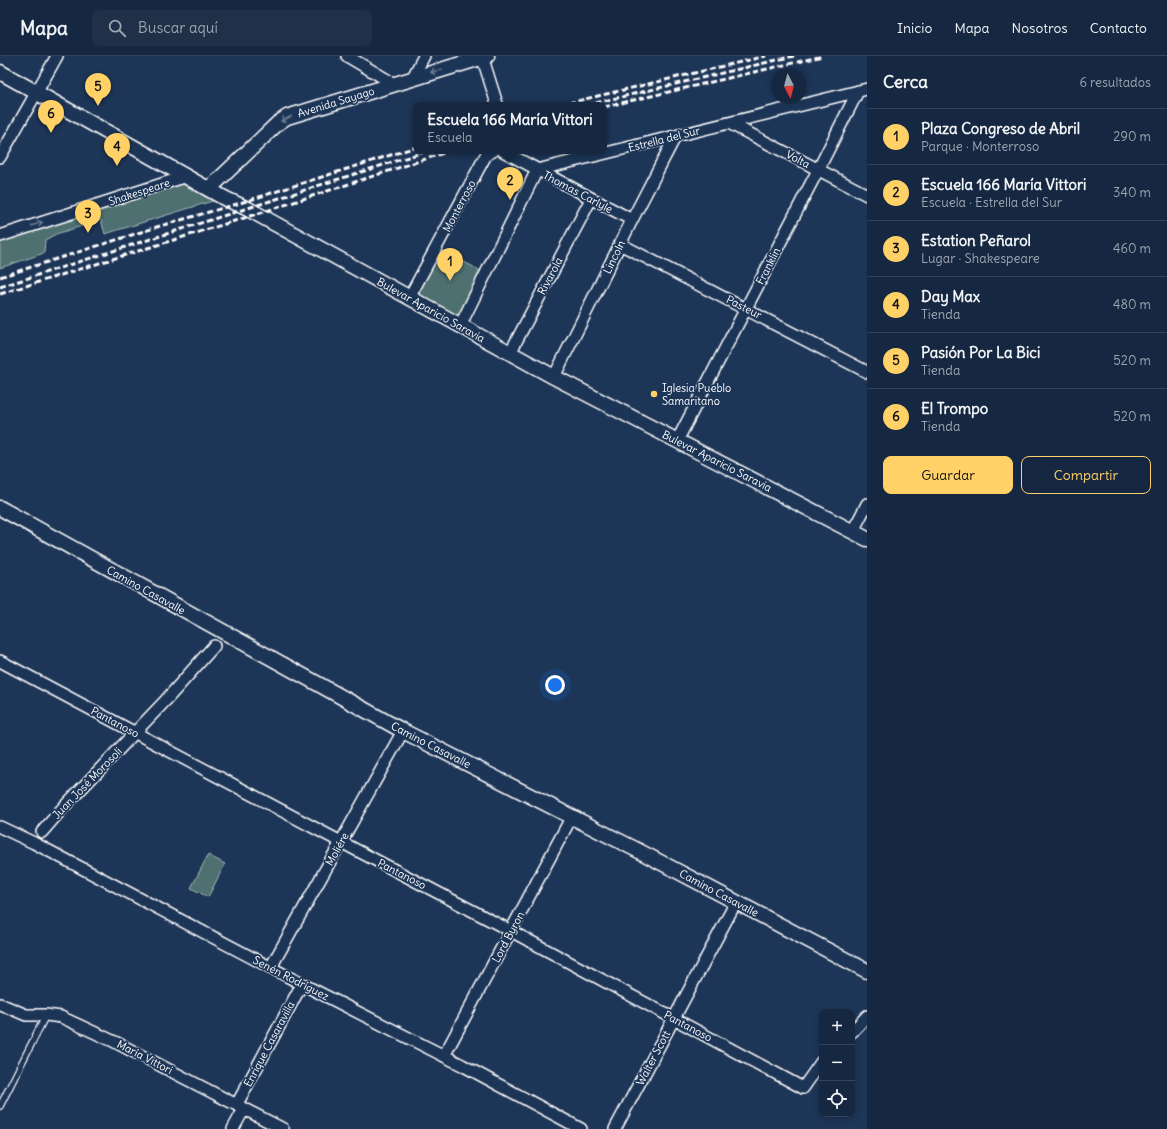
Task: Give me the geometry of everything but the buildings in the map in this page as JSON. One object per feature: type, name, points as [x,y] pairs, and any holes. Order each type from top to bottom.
[{"type":"street","points":[[0,157],[57,56]]},
{"type":"street","points":[[347,56],[394,84]]},
{"type":"street","points":[[412,79],[424,56]]},
{"type":"street","points":[[484,56],[496,102]]},
{"type":"street","name":"Avenida Sayago","points":[[209,189],[278,123],[288,117],[484,56]]},
{"type":"street","name":"Bulevar Aparicio Saravia","points":[[0,72],[209,189],[554,377],[867,539]]},
{"type":"street","name":"Estrella del Sur","points":[[607,153],[862,90]]},
{"type":"street","name":"Franklin","points":[[677,441],[818,170],[862,90]]},
{"type":"street","name":"Volta","points":[[729,123],[867,195]]},
{"type":"street","name":"Lincoln","points":[[554,377],[675,137]]},
{"type":"street","name":"Monterroso","points":[[409,298],[489,154]]},
{"type":"street","name":"Thomas Carlyle","points":[[509,154],[632,220]]},
{"type":"street","name":"Estrella del Sur","points":[[538,170],[604,154]]},
{"type":"street","points":[[460,326],[538,170]]},
{"type":"street","name":"Shakespeare","points":[[0,236],[187,176]]},
{"type":"street","name":"Rivarola","points":[[510,353],[591,199]]},
{"type":"street","name":"Pasteur","points":[[620,244],[747,308],[867,372]]},
{"type":"street","points":[[852,531],[867,504]]},
{"type":"street","name":"Camino Casavalle","points":[[0,508],[403,731],[571,818],[638,850],[867,971]]},
{"type":"street","name":"Juan José Morosoli","points":[[42,832],[214,646]]},
{"type":"street","name":"Pantanoso","points":[[0,661],[511,931],[803,1088],[819,1065]]},
{"type":"street","name":"Moliére","points":[[271,968],[403,731]]},
{"type":"street","name":"Lord Byron","points":[[444,1056],[571,818]]},
{"type":"street","name":"Senén Rodríguez","points":[[0,827],[34,843],[271,968],[444,1056],[581,1129]]},
{"type":"street","name":"Walter Scott","points":[[615,1129],[736,902]]},
{"type":"street","name":"Enrique Casaravilla","points":[[233,1129],[240,1106],[302,984]]},
{"type":"street","name":"María Vittori","points":[[0,1004],[26,1015],[61,1017],[115,1042],[283,1129]]},
{"type":"street","points":[[855,1029],[867,1016]]},
{"type":"lane","points":[[0,1106],[46,1015]]},
{"type":"green space","points":[[183,181],[219,199],[105,234],[101,220],[56,234],[45,240],[44,253],[0,268],[0,239]]},
{"type":"green space","points":[[440,249],[483,272],[459,317],[416,295]]},
{"type":"green space","points":[[208,855],[225,864],[208,897],[191,888]]},
{"type":"railway","points":[[573,102],[766,56]]},
{"type":"railway","points":[[600,102],[794,56]]},
{"type":"railway","points":[[607,106],[823,56]]},
{"type":"railway","points":[[0,277],[413,148]]},
{"type":"railway","points":[[0,287],[418,154]]},
{"type":"railway","points":[[0,294],[257,214],[441,154]]},
{"type":"place","name":"Pasión Por La Bici","points":[[98,106]]},
{"type":"place","name":"El Trompo","points":[[51,133]]},
{"type":"place","name":"Day Max","points":[[117,166]]},
{"type":"place","name":"Escuela 166 María Vittori","points":[[510,200]]},
{"type":"place","name":"Estation Peñarol","points":[[88,233]]},
{"type":"place","name":"Plaza Congreso de Abril","points":[[450,281]]},
{"type":"place","name":"Iglesia Pueblo Samaritano","points":[[654,394]]}]
